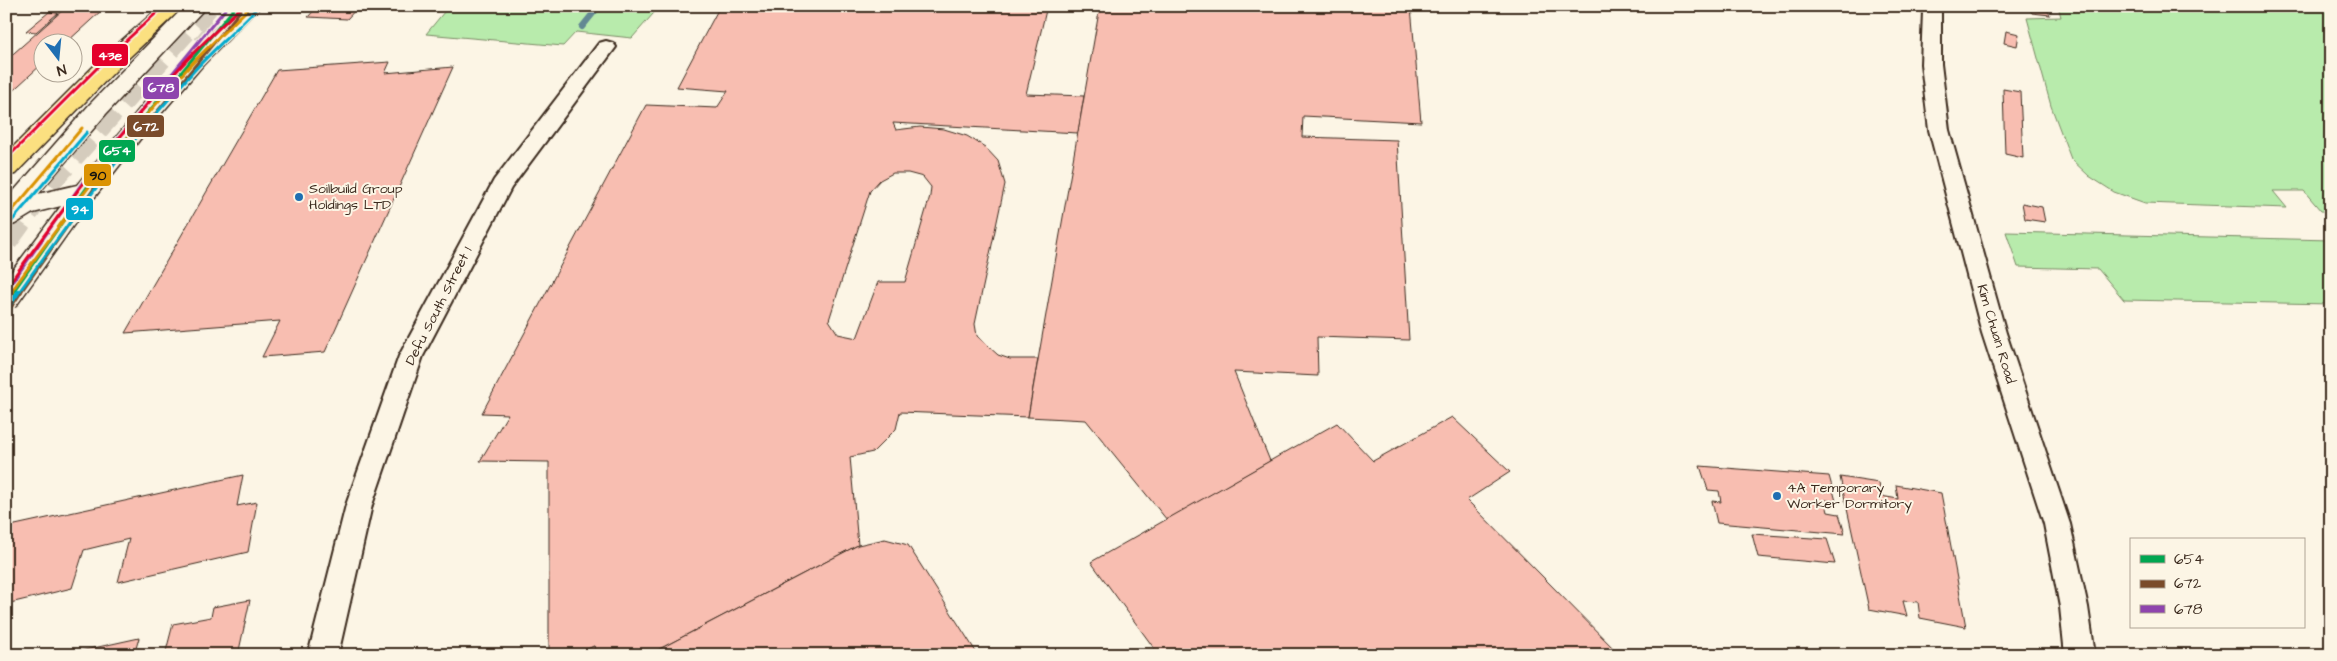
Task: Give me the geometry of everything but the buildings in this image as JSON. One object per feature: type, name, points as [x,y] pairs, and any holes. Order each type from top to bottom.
[{"type":"highway","points":[[6,168],[110,62],[174,6]]},
{"type":"main road","points":[[7,217],[65,146],[138,65],[197,6]]},
{"type":"main road","points":[[6,299],[86,190],[188,67],[251,6]]},
{"type":"main road","points":[[7,217],[25,206],[86,190]]},
{"type":"street","name":"Kim Chuan Road","points":[[1932,8],[1932,64],[1939,130],[1994,333],[2057,524],[2074,607],[2080,655]]},
{"type":"street","name":"Defu South Street 1","points":[[322,655],[359,505],[411,356],[502,185],[606,47]]},
{"type":"green space","points":[[449,6],[660,6],[632,38],[576,32],[563,46],[426,34]]},
{"type":"green space","points":[[2058,6],[2331,6],[2331,212],[2321,211],[2304,191],[2273,191],[2287,208],[2145,203],[2114,192],[2089,176],[2071,159],[2051,106],[2027,18],[2061,17]]},
{"type":"green space","points":[[2006,232],[2331,240],[2331,304],[2124,300],[2098,269],[2018,267]]},
{"type":"waterway","points":[[582,27],[599,6]]},
{"type":"tunnel","points":[[6,241],[48,183],[207,6]]},
{"type":"tunnel","points":[[204,46],[236,6]]},
{"type":"transit line","name":"43e","points":[[6,159],[107,58],[164,6]]},
{"type":"transit line","name":"678","points":[[6,291],[85,179],[228,6]]},
{"type":"transit line","name":"654","points":[[6,302],[90,183],[236,6]]},
{"type":"transit line","name":"43e","points":[[6,288],[70,201],[137,116],[185,62],[242,6]]},
{"type":"transit line","name":"90","points":[[6,299],[71,210],[140,123],[196,60],[251,6]]},
{"type":"transit line","name":"672","points":[[11,306],[95,187],[241,10]]},
{"type":"transit line","name":"94","points":[[11,303],[76,214],[145,127],[201,64],[255,10]]},
{"type":"transit line","name":"90","points":[[6,218],[82,128]]},
{"type":"transit line","name":"94","points":[[11,222],[87,132]]},
{"type":"place","name":"Soilbuild Group Holdings LTD","points":[[299,197]]},
{"type":"place","name":"4A Temporary Worker Dormitory","points":[[1777,496]]}]
